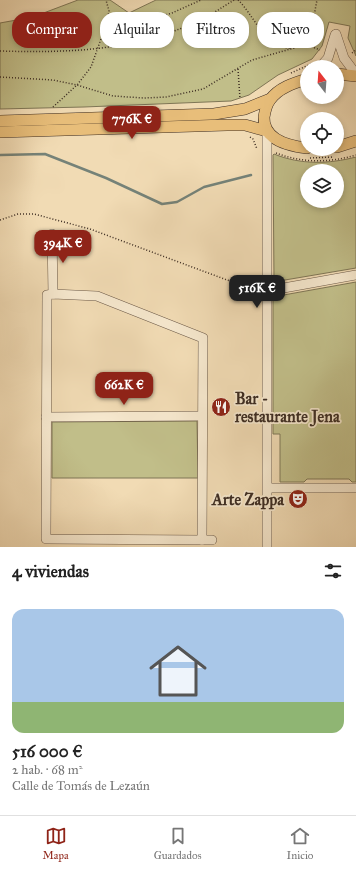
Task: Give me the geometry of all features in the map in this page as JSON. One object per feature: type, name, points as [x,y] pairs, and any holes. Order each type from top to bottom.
[{"type":"main road","points":[[344,74],[356,75]]},
{"type":"main road","points":[[0,121],[214,114],[245,110],[270,100],[284,88],[300,81]]},
{"type":"main road","points":[[267,131],[264,116],[270,100]]},
{"type":"main road","points":[[0,132],[246,125],[267,131],[274,138],[284,143],[300,146]]},
{"type":"main road","points":[[344,145],[356,141]]},
{"type":"street","points":[[326,60],[336,34],[344,58],[356,75]]},
{"type":"street","points":[[267,131],[268,547]]},
{"type":"street","points":[[52,234],[53,294]]},
{"type":"street","points":[[267,289],[356,275]]},
{"type":"street","points":[[202,540],[203,338],[97,296],[47,295],[46,539],[123,543],[212,540]]},
{"type":"street","points":[[46,418],[202,416]]},
{"type":"street","points":[[268,488],[356,488]]},
{"type":"path","points":[[106,0],[109,12]]},
{"type":"path","points":[[174,12],[201,0]]},
{"type":"path","points":[[0,51],[64,52],[97,50],[156,37],[195,22],[234,0]]},
{"type":"path","points":[[238,0],[257,24]]},
{"type":"path","points":[[315,12],[317,0]]},
{"type":"path","points":[[53,107],[77,85],[91,67],[100,41]]},
{"type":"path","points":[[0,78],[53,80],[77,85],[113,96],[144,98],[166,97],[203,88],[252,60],[294,48]]},
{"type":"path","points":[[316,48],[324,51]]},
{"type":"path","points":[[350,54],[356,50]]},
{"type":"path","points":[[249,134],[256,137]]},
{"type":"path","points":[[267,147],[312,158],[328,158],[356,152]]},
{"type":"path","points":[[0,220],[18,214],[34,214],[90,229],[227,280],[250,287],[267,289]]},
{"type":"shaded area","points":[[78,0],[110,0],[128,12],[100,12],[100,48],[174,48],[174,12],[131,12],[156,0],[356,0],[356,56],[348,38],[350,26],[329,22],[324,39],[324,12],[257,12],[257,48],[320,48],[312,59],[300,60],[300,65],[278,75],[249,95],[231,101],[0,109],[0,23],[12,21],[12,48],[92,48],[92,12],[46,12]]},
{"type":"shaded area","points":[[273,155],[305,162],[336,161],[356,157],[356,268],[279,281],[274,280]]},
{"type":"shaded area","points":[[356,282],[356,482],[352,482],[349,479],[307,479],[304,482],[280,482],[280,434],[273,434],[273,299],[278,296]]},
{"type":"shaded area","points":[[197,421],[198,478],[52,478],[52,422]]},
{"type":"waterway","points":[[0,155],[45,154],[106,178],[162,204],[177,202],[204,187],[251,175]]},
{"type":"place","name":"Bar - restaurante Jena","points":[[221,407]]},
{"type":"place","name":"Arte Zappa","points":[[298,499]]}]
